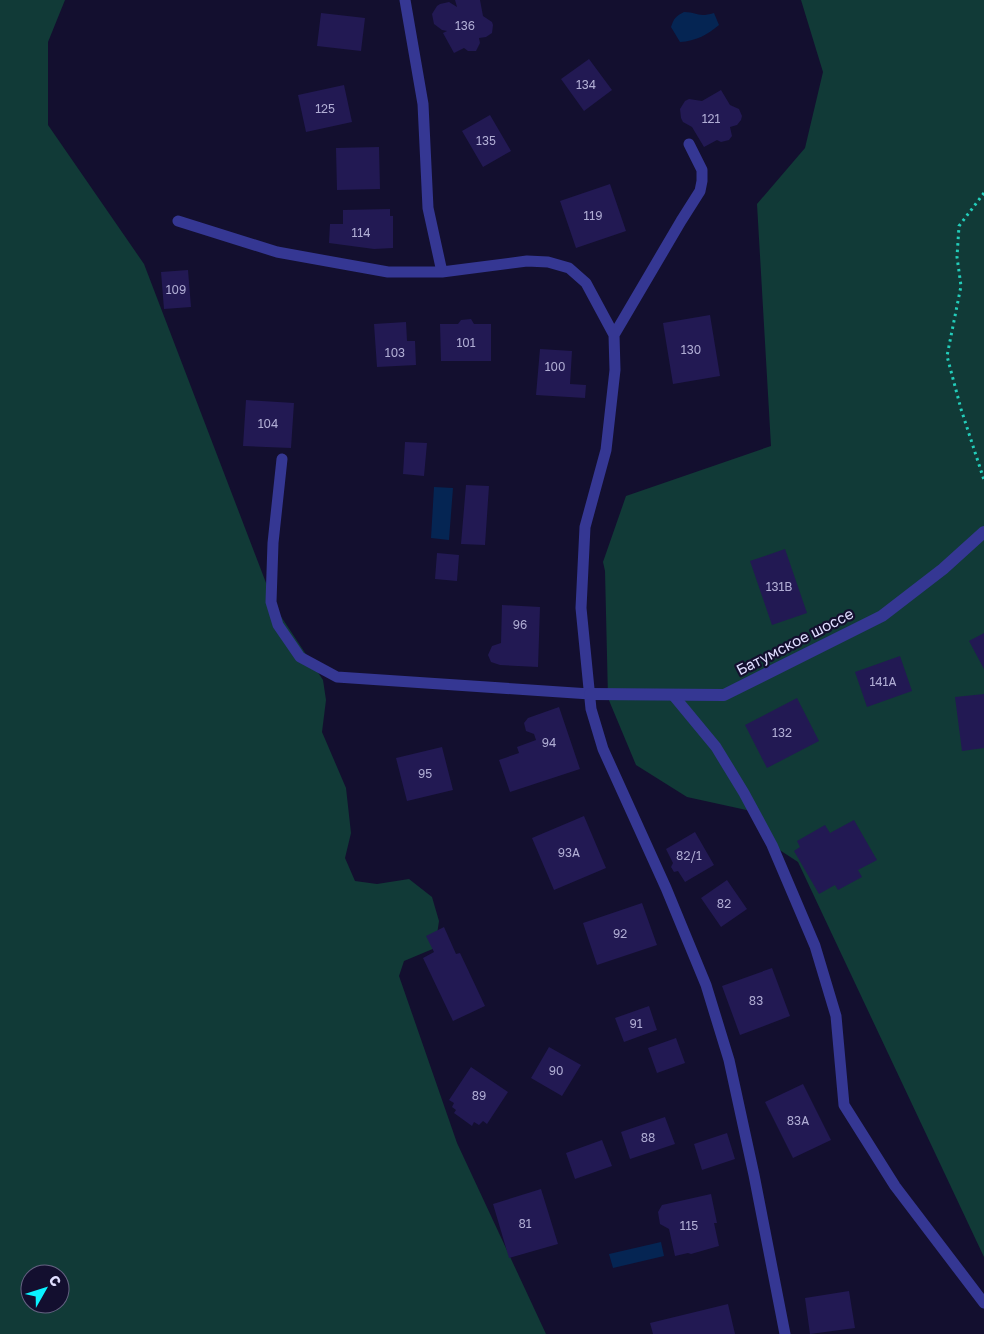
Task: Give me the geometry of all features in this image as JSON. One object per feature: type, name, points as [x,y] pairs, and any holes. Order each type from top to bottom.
[{"type":"street","name":"Батумское шоссе","points":[[590,694],[724,695],[882,616],[943,569],[984,532]]},
{"type":"lane","points":[[405,0],[423,104],[428,208],[442,272]]},
{"type":"lane","points":[[614,335],[700,191],[702,170],[689,144]]},
{"type":"lane","points":[[178,220],[277,252],[388,272],[442,272],[527,261],[548,262],[569,268],[586,283],[614,335],[615,370],[606,450],[585,527],[581,608],[590,708],[603,750],[666,888],[706,985],[729,1060],[786,1334]]},
{"type":"lane","points":[[282,459],[273,543],[271,602],[278,625],[300,657],[337,677],[590,694]]},
{"type":"lane","points":[[673,695],[716,747],[744,793],[772,845],[815,946],[836,1016],[844,1105],[895,1186],[984,1303]]},
{"type":"path","points":[[984,193],[959,226],[957,257],[961,286],[947,356],[961,409],[984,480]]},
{"type":"green space","points":[[0,0],[65,0],[48,42],[48,125],[144,264],[276,609],[323,680],[326,700],[322,732],[346,788],[351,833],[345,858],[355,881],[377,884],[409,879],[432,897],[439,921],[435,948],[404,961],[399,976],[457,1143],[546,1334],[0,1334]]},
{"type":"green space","points":[[801,0],[984,0],[984,1257],[798,862],[772,845],[751,811],[687,797],[636,765],[608,698],[605,571],[603,562],[626,496],[771,446],[757,204],[805,148],[823,72]]},
{"type":"water","points":[[684,12],[701,15],[714,13],[719,25],[701,37],[680,42],[671,27],[673,21]]},
{"type":"water","points":[[434,487],[453,488],[449,540],[431,538]]},
{"type":"water","points":[[661,1242],[664,1256],[613,1268],[609,1254]]},
{"type":"building","points":[[455,0],[480,0],[483,16],[492,22],[492,33],[486,37],[479,38],[480,43],[476,51],[468,51],[464,48],[454,53],[443,33],[447,31],[434,24],[432,14],[437,6],[449,2],[457,7]]},
{"type":"building","points":[[321,13],[365,18],[361,51],[317,46]]},
{"type":"building","points":[[589,59],[612,90],[584,111],[561,79]]},
{"type":"building","points":[[344,85],[352,122],[306,132],[298,95]]},
{"type":"building","points":[[721,90],[730,105],[739,109],[742,116],[741,120],[737,125],[730,127],[732,136],[729,140],[721,142],[717,140],[704,147],[692,127],[683,122],[680,109],[685,101],[689,99],[702,101]]},
{"type":"building","points":[[490,115],[511,151],[483,167],[462,131]]},
{"type":"building","points":[[379,147],[380,189],[337,190],[336,148]]},
{"type":"building","points":[[610,184],[626,231],[576,248],[560,201]]},
{"type":"building","points":[[390,209],[390,216],[393,216],[393,248],[374,249],[329,243],[330,224],[343,224],[343,210]]},
{"type":"building","points":[[188,270],[191,307],[164,309],[161,272]]},
{"type":"building","points":[[710,315],[720,376],[673,384],[663,323]]},
{"type":"building","points":[[471,319],[474,324],[491,324],[491,361],[441,361],[440,324],[458,324],[461,320]]},
{"type":"building","points":[[406,322],[407,341],[415,341],[416,365],[377,367],[374,324]]},
{"type":"building","points":[[540,349],[572,351],[570,384],[586,385],[585,398],[536,395]]},
{"type":"building","points":[[246,400],[294,403],[291,448],[243,446]]},
{"type":"building","points":[[405,442],[427,443],[424,476],[403,474]]},
{"type":"building","points":[[466,485],[489,486],[485,545],[461,544]]},
{"type":"building","points":[[785,549],[807,613],[772,625],[750,561]]},
{"type":"building","points":[[437,553],[459,555],[457,581],[435,579]]},
{"type":"building","points":[[502,605],[540,607],[538,667],[500,665],[491,662],[488,655],[492,646],[501,643]]},
{"type":"building","points":[[984,633],[984,669],[969,641]]},
{"type":"building","points":[[900,656],[912,691],[867,707],[855,672]]},
{"type":"building","points":[[984,694],[984,748],[962,751],[955,697]]},
{"type":"building","points":[[797,698],[819,741],[767,768],[745,725]]},
{"type":"building","points":[[559,707],[580,769],[510,792],[499,760],[519,753],[517,747],[536,740],[534,734],[526,731],[524,723],[528,718]]},
{"type":"building","points":[[442,747],[453,790],[407,801],[396,758]]},
{"type":"building","points":[[584,816],[606,868],[554,890],[532,838]]},
{"type":"building","points":[[854,820],[877,860],[858,870],[862,877],[838,890],[835,885],[819,894],[794,851],[800,847],[797,841],[825,825],[830,833]]},
{"type":"building","points":[[695,832],[714,865],[685,882],[678,871],[674,872],[671,867],[673,863],[666,849]]},
{"type":"building","points":[[727,880],[747,909],[721,927],[701,898]]},
{"type":"building","points":[[642,903],[657,945],[597,965],[583,923]]},
{"type":"building","points":[[444,927],[456,954],[460,953],[485,1006],[453,1021],[423,958],[434,952],[426,936]]},
{"type":"building","points":[[772,968],[790,1016],[740,1035],[722,986]]},
{"type":"building","points":[[649,1006],[657,1030],[624,1042],[615,1018]]},
{"type":"building","points":[[676,1038],[685,1063],[657,1073],[648,1048]]},
{"type":"building","points":[[549,1047],[581,1065],[562,1096],[531,1078]]},
{"type":"building","points":[[471,1067],[508,1092],[487,1124],[483,1121],[479,1125],[474,1122],[472,1126],[454,1113],[456,1110],[452,1107],[454,1103],[449,1100]]},
{"type":"building","points":[[803,1084],[831,1140],[793,1158],[765,1102]]},
{"type":"building","points":[[665,1117],[675,1144],[630,1159],[621,1132]]},
{"type":"building","points":[[727,1133],[735,1159],[702,1170],[694,1144]]},
{"type":"building","points":[[602,1140],[612,1166],[575,1179],[566,1153]]},
{"type":"building","points":[[541,1189],[558,1244],[509,1258],[493,1204]]},
{"type":"building","points":[[711,1194],[717,1223],[714,1223],[719,1246],[691,1254],[675,1256],[669,1229],[660,1224],[658,1212],[662,1205]]},
{"type":"building","points":[[849,1291],[855,1328],[810,1334],[805,1298]]},
{"type":"building","points":[[728,1304],[735,1334],[653,1334],[650,1323]]}]
